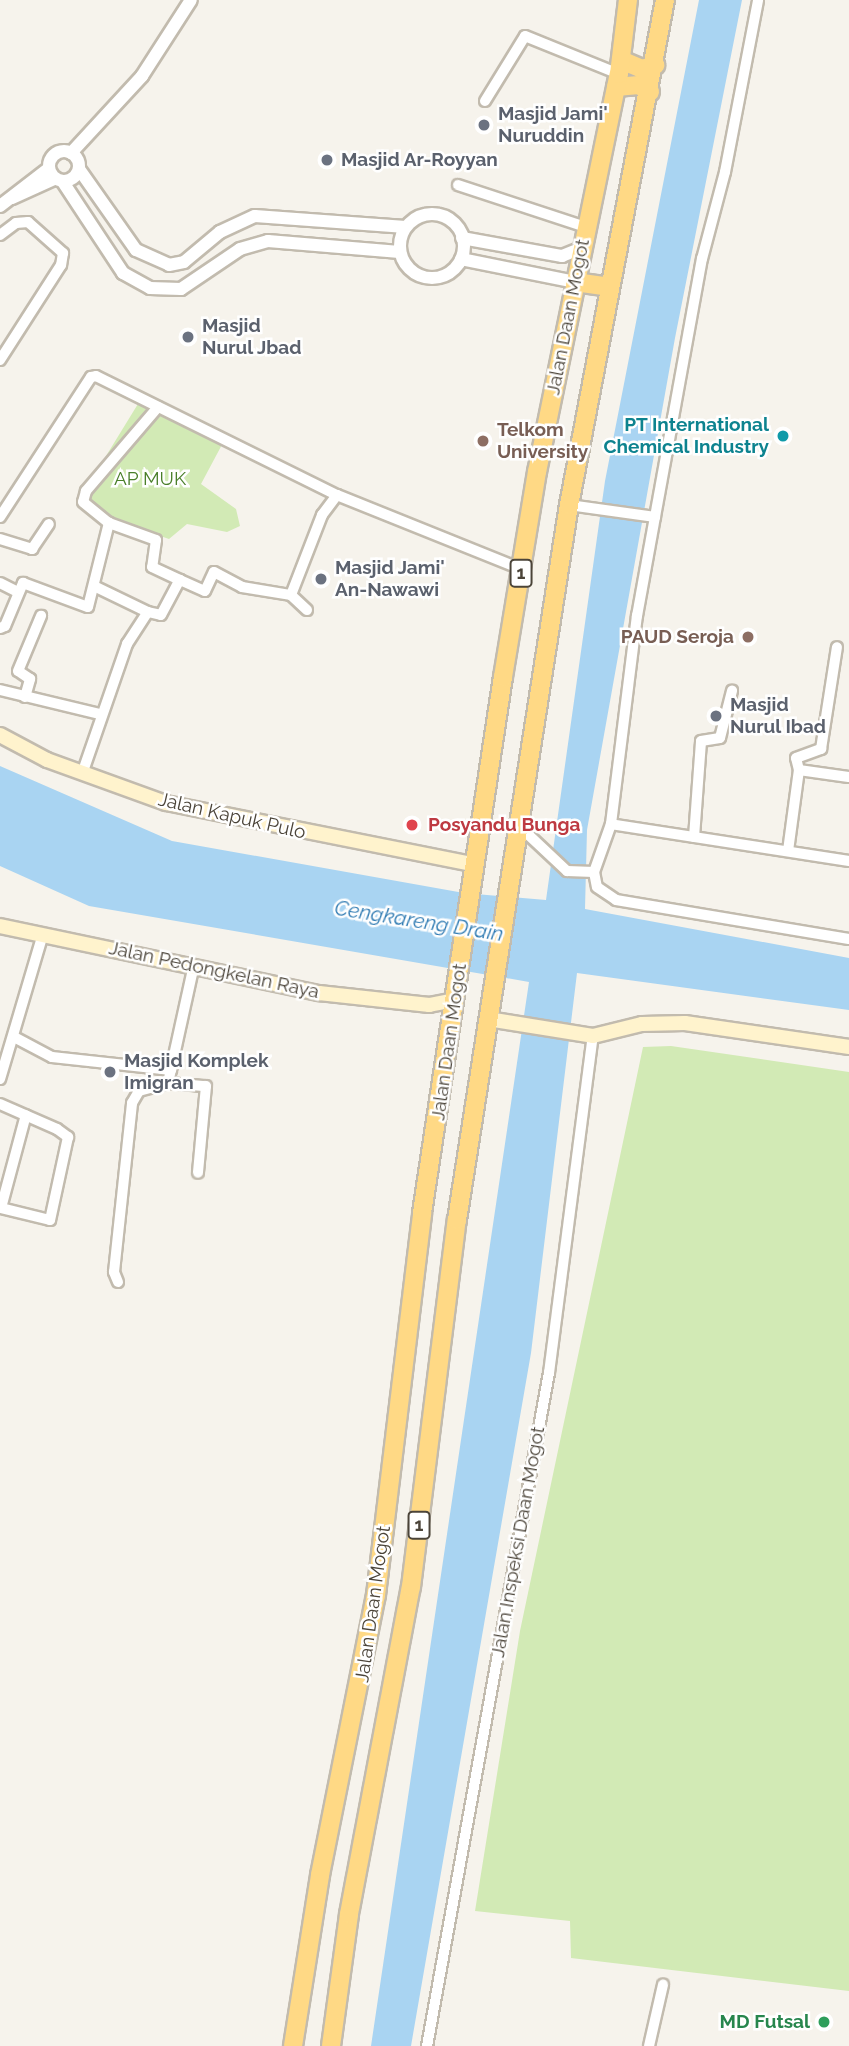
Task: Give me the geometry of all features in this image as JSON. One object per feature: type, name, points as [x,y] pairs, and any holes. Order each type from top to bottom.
[{"type":"highway","name":"Jalan Daan Mogot","points":[[293,2046],[320,1875],[368,1644],[422,1213],[521,569],[575,282],[619,74],[628,0]]},
{"type":"highway","name":"Jalan Daan Mogot","points":[[331,2046],[349,1914],[411,1587],[457,1220],[569,505],[609,287],[650,92],[665,0]]},
{"type":"highway","points":[[619,74],[654,65]]},
{"type":"highway","points":[[619,74],[650,92]]},
{"type":"highway","points":[[575,282],[609,287]]},
{"type":"main road","name":"Jalan Kapuk Pulo","points":[[0,735],[82,774],[188,809],[475,865]]},
{"type":"main road","name":"Jalan Pedongkelan Raya","points":[[0,926],[43,933],[193,969],[319,993],[454,1004]]},
{"type":"main road","points":[[490,1010],[513,1023],[586,1035],[664,1022],[849,1048]]},
{"type":"street","points":[[191,0],[142,76],[71,153],[56,153],[55,177],[122,273],[150,288],[181,289],[240,249],[268,241],[400,252]]},
{"type":"street","points":[[758,0],[725,172],[702,259],[651,516],[617,752],[611,824],[591,873],[597,887],[616,900],[849,939]]},
{"type":"street","points":[[485,101],[525,36],[619,74]]},
{"type":"street","points":[[71,153],[79,169],[135,250],[169,265],[184,262],[220,232],[255,216],[406,227]]},
{"type":"street","points":[[0,206],[55,177],[73,178],[79,169]]},
{"type":"street","points":[[458,185],[586,227]]},
{"type":"street","points":[[463,238],[461,259],[448,274],[428,278],[409,269],[400,252],[406,227],[422,215],[443,216],[463,238],[562,256],[582,248]]},
{"type":"street","points":[[0,235],[16,223],[28,222],[63,253],[61,265],[0,360]]},
{"type":"street","points":[[461,259],[575,282]]},
{"type":"street","points":[[0,517],[90,377],[158,407],[337,495],[521,569]]},
{"type":"street","points":[[158,407],[86,491],[83,502],[109,523],[156,540],[152,567],[205,591],[214,572],[242,587],[291,595],[307,610]]},
{"type":"street","points":[[291,595],[322,514],[337,495]]},
{"type":"street","points":[[569,505],[651,516]]},
{"type":"street","points":[[109,523],[91,580],[96,587],[159,616],[180,580]]},
{"type":"street","points":[[0,538],[32,549],[49,524]]},
{"type":"street","points":[[0,583],[18,592]]},
{"type":"street","points":[[0,628],[5,626],[23,583],[84,608],[96,587]]},
{"type":"street","points":[[82,774],[99,714],[127,644],[148,612]]},
{"type":"street","points":[[25,697],[30,679],[19,671],[41,616]]},
{"type":"street","points":[[837,647],[821,749],[797,756],[795,765],[799,770],[849,777]]},
{"type":"street","points":[[0,690],[99,714]]},
{"type":"street","points":[[694,837],[702,741],[720,738],[732,691]]},
{"type":"street","points":[[788,851],[799,770]]},
{"type":"street","points":[[611,824],[849,861]]},
{"type":"street","points":[[519,827],[567,871],[591,873]]},
{"type":"street","points":[[0,1079],[43,933]]},
{"type":"street","points":[[168,1083],[193,969]]},
{"type":"street","name":"Jalan Inspeksi Daan Mogot","points":[[427,2046],[550,1373],[586,1035]]},
{"type":"street","points":[[14,1037],[52,1057],[171,1070]]},
{"type":"street","points":[[118,1282],[114,1272],[132,1103],[139,1091],[168,1083],[206,1086],[198,1173]]},
{"type":"street","points":[[0,1104],[26,1115],[68,1137],[50,1220],[1,1208],[26,1115]]},
{"type":"street","points":[[649,2046],[663,1985]]},
{"type":"green space","name":"AP MUK","points":[[141,399],[225,439],[201,484],[236,509],[240,526],[227,532],[187,524],[169,539],[108,518],[79,500]]},
{"type":"green space","points":[[671,1046],[849,1072],[849,1991],[571,1958],[570,1921],[475,1911],[520,1631],[643,1047]]},
{"type":"water","name":"Cengkareng Drain","points":[[699,0],[742,0],[675,338],[587,830],[585,909],[849,958],[849,1010],[577,973],[531,1353],[411,2046],[371,2046],[529,982],[89,906],[0,866],[0,766],[172,841],[464,893],[546,900],[605,481]]},
{"type":"place","name":"Masjid Jami' Nuruddin","points":[[484,125]]},
{"type":"place","name":"Masjid Ar-Royyan","points":[[327,160]]},
{"type":"place","name":"Masjid Nurul Jbad","points":[[188,337]]},
{"type":"place","name":"PT International Chemical Industry","points":[[783,436]]},
{"type":"place","name":"Telkom University","points":[[483,441]]},
{"type":"place","name":"Masjid Jami' An-Nawawi","points":[[321,579]]},
{"type":"place","name":"PAUD Seroja","points":[[748,637]]},
{"type":"place","name":"Masjid Nurul Ibad","points":[[716,716]]},
{"type":"place","name":"Posyandu Bunga","points":[[412,825]]},
{"type":"place","name":"Masjid Komplek Imigran","points":[[110,1072]]},
{"type":"place","name":"MD Futsal","points":[[824,2022]]}]
